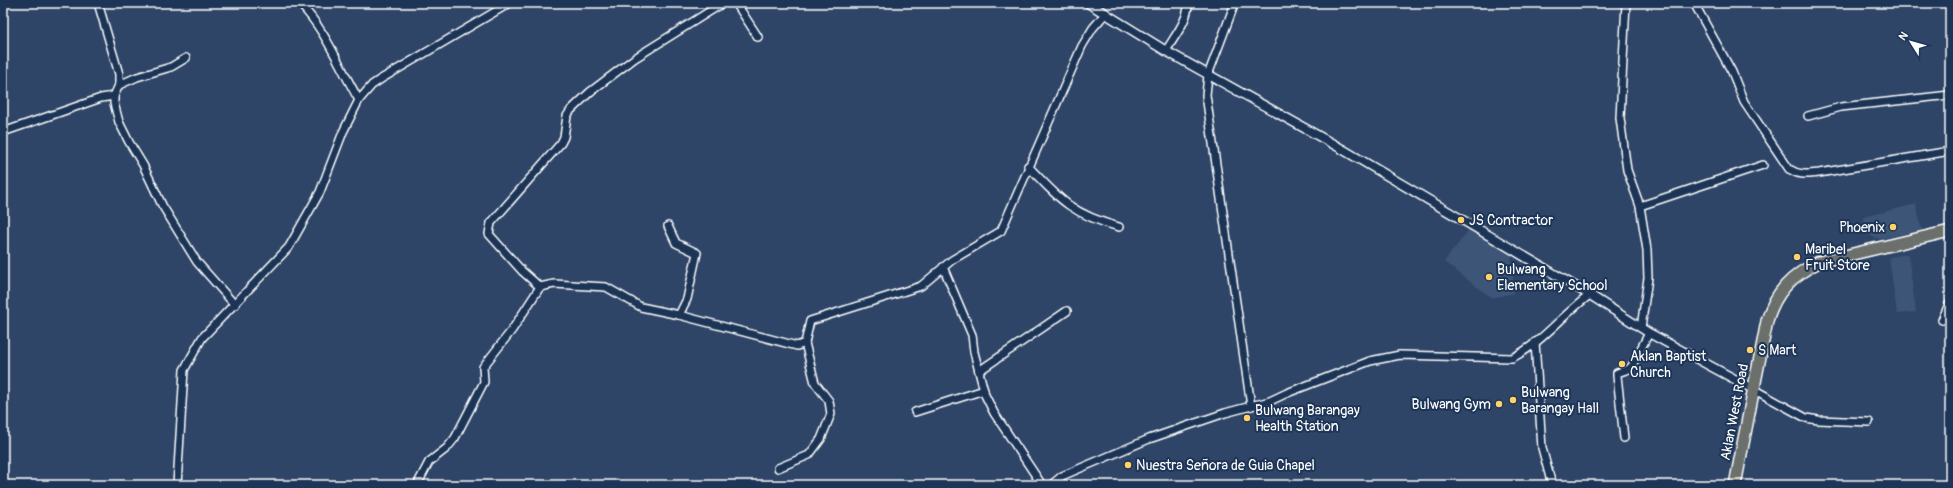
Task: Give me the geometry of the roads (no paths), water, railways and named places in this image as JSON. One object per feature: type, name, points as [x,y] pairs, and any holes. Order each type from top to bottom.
[{"type":"main road","name":"Aklan West Road","points":[[1735,485],[1767,321],[1776,298],[1782,288],[1800,272],[1820,262],[1950,231]]},
{"type":"street","points":[[299,3],[308,12],[326,39],[342,72],[359,100]]},
{"type":"street","points":[[177,485],[184,370],[202,338],[276,262],[298,234],[320,192],[343,132],[359,100],[372,85],[381,79],[510,3]]},
{"type":"street","points":[[540,287],[522,271],[489,234],[491,223],[561,143],[564,137],[567,116],[571,110],[590,92],[635,58],[722,3]]},
{"type":"street","points":[[736,3],[758,38]]},
{"type":"street","points":[[1088,3],[1166,51],[1342,150],[1590,295],[1649,333],[1806,418],[1818,420],[1869,422]]},
{"type":"street","points":[[1166,51],[1185,18],[1188,3]]},
{"type":"street","points":[[1235,3],[1208,75],[1206,95],[1251,406]]},
{"type":"street","points":[[1626,3],[1620,118],[1626,170],[1640,206],[1647,250],[1648,278],[1641,328]]},
{"type":"street","points":[[1694,3],[1732,72],[1744,102],[1789,168],[1796,174],[1809,174],[1950,151]]},
{"type":"street","points":[[100,4],[117,64],[119,85],[114,96],[114,103],[119,122],[143,165],[162,205],[196,262],[235,305]]},
{"type":"street","points":[[778,468],[808,455],[821,439],[831,414],[829,402],[815,383],[805,343],[810,321],[921,286],[943,267],[1001,231],[1028,166],[1082,46],[1093,28],[1106,13]]},
{"type":"street","points":[[119,85],[141,76],[171,67],[186,58]]},
{"type":"street","points":[[1808,116],[1841,107],[1950,95]]},
{"type":"street","points":[[6,131],[101,98],[114,96]]},
{"type":"street","points":[[1640,206],[1763,165]]},
{"type":"street","points":[[1028,166],[1071,208],[1094,220],[1118,227]]},
{"type":"street","points":[[668,226],[676,243],[697,253],[687,299],[679,315]]},
{"type":"street","points":[[943,267],[972,335],[984,390],[994,413],[1042,485]]},
{"type":"street","points":[[417,485],[429,462],[447,448],[455,438],[484,382],[483,367],[512,330],[540,287],[554,284],[606,287],[641,307],[679,315],[797,346],[805,343]]},
{"type":"street","points":[[1051,485],[1062,476],[1149,439],[1270,401],[1334,374],[1384,356],[1427,355],[1512,358],[1523,352],[1575,306],[1590,295]]},
{"type":"street","points":[[1942,320],[1950,302]]},
{"type":"street","points":[[979,371],[1067,311]]},
{"type":"street","points":[[1624,438],[1617,373],[1629,370],[1649,333]]},
{"type":"street","points":[[1535,342],[1542,448],[1552,485]]},
{"type":"street","points":[[915,412],[984,390]]},
{"type":"place","name":"JS Contractor","points":[[1461,220]]},
{"type":"place","name":"Phoenix","points":[[1893,227]]},
{"type":"place","name":"Maribel Fruit Store","points":[[1797,257]]},
{"type":"place","name":"Bulwang Elementary School","points":[[1489,277]]},
{"type":"place","name":"S Mart","points":[[1750,350]]},
{"type":"place","name":"Aklan Baptist Church","points":[[1622,364]]},
{"type":"place","name":"Bulwang Barangay Hall","points":[[1513,400]]},
{"type":"place","name":"Bulwang Gym","points":[[1499,404]]},
{"type":"place","name":"Bulwang Barangay Health Station","points":[[1247,418]]},
{"type":"place","name":"Nuestra Señora de Guia Chapel","points":[[1128,465]]}]
